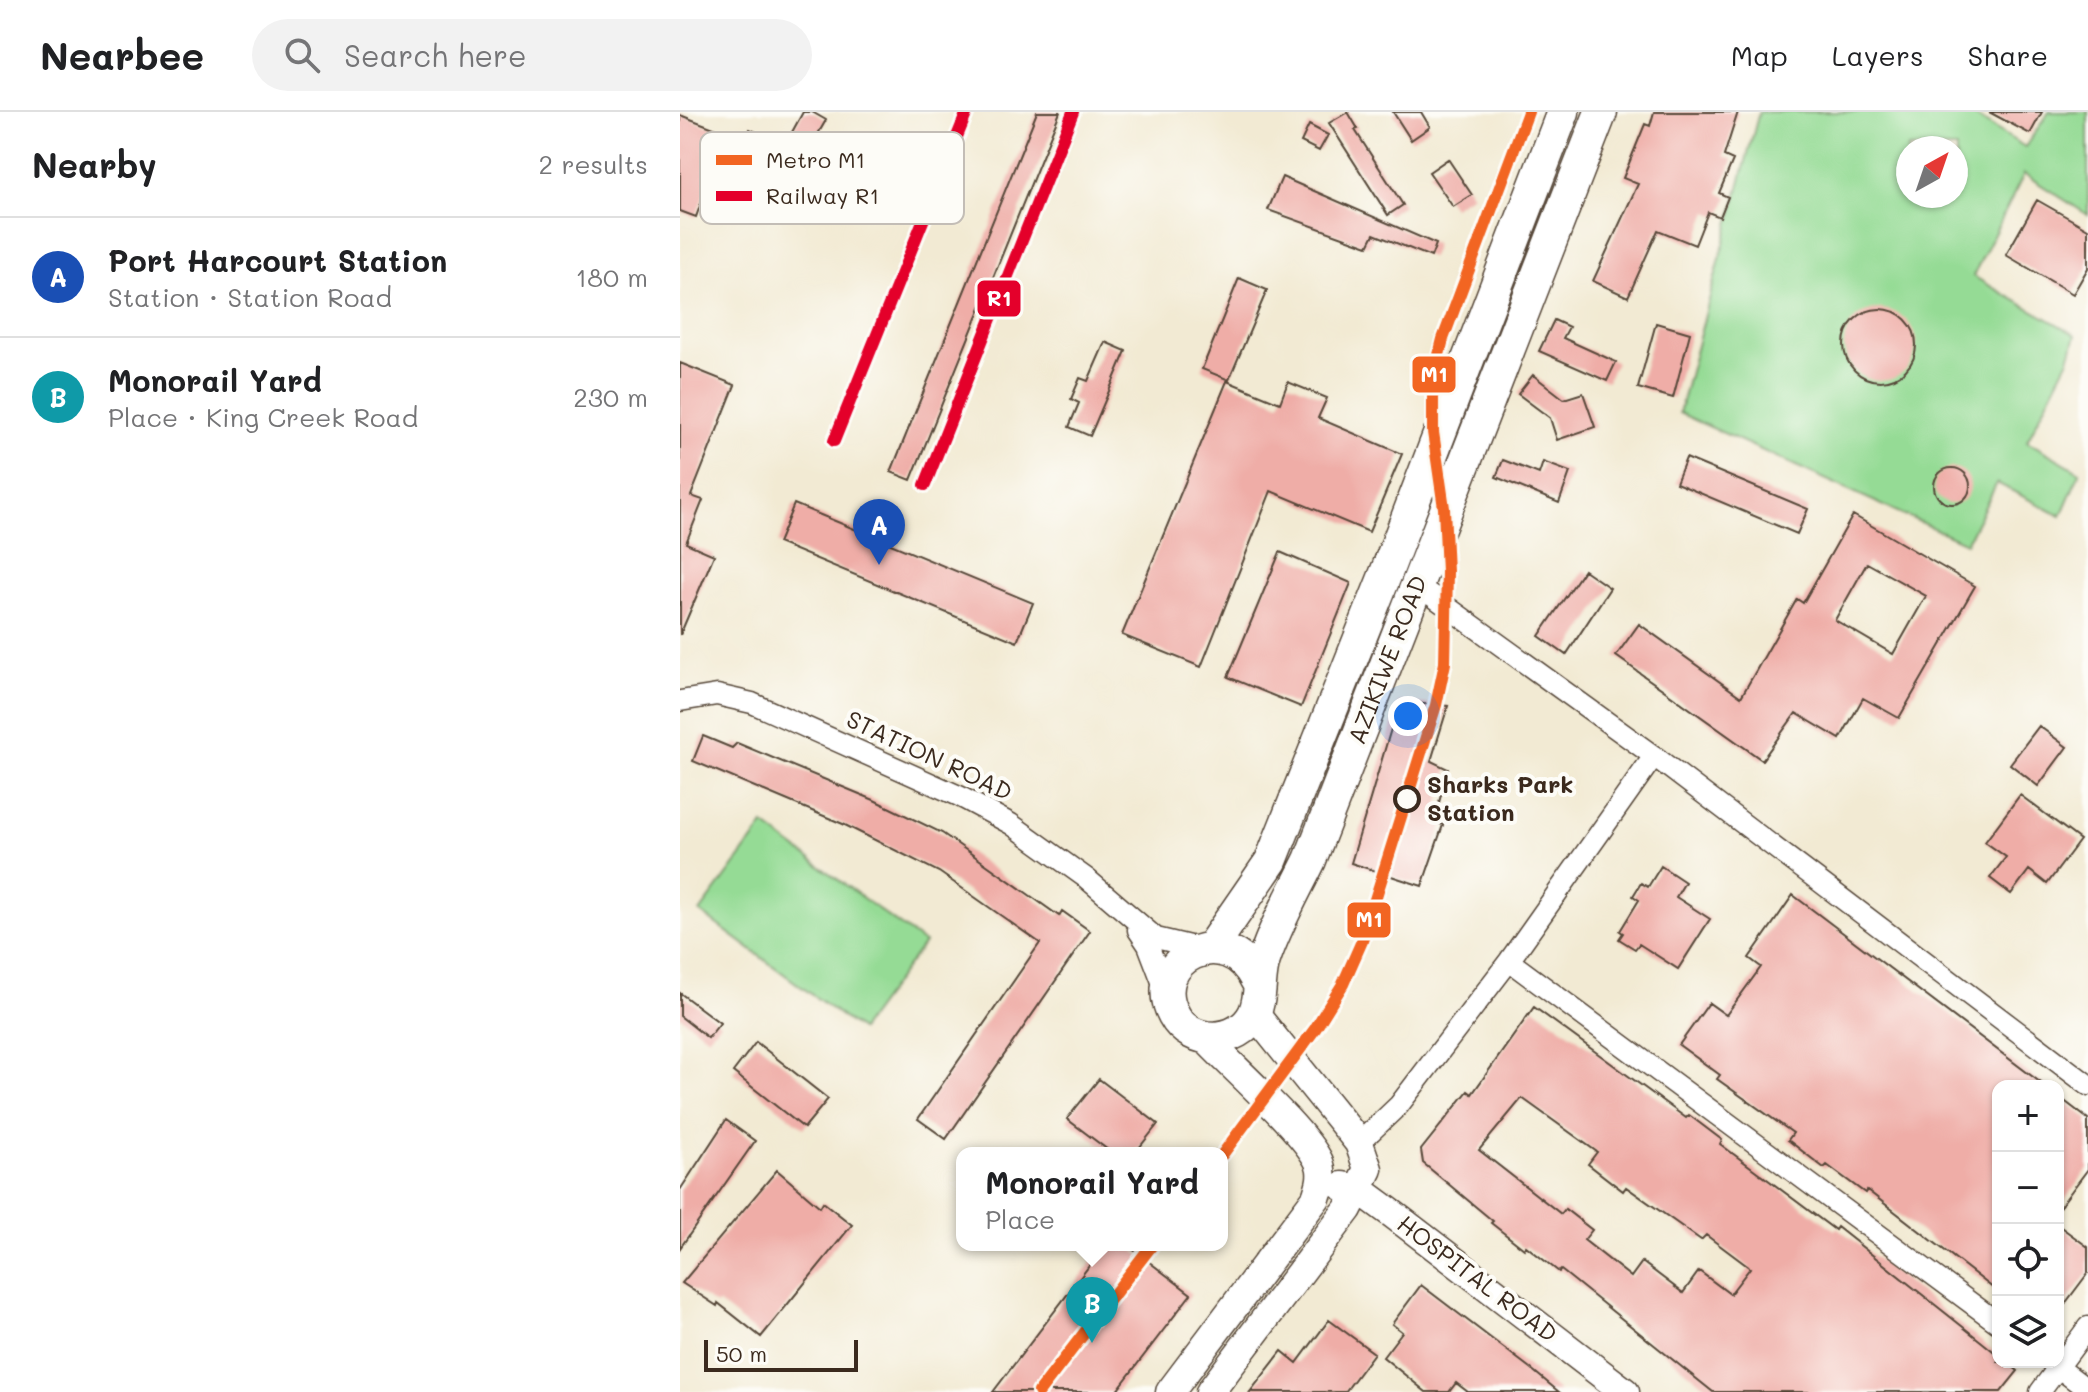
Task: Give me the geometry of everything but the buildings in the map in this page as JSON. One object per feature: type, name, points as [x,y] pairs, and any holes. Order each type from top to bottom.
[{"type":"main road","name":"AZIKIWE ROAD","points":[[1206,948],[1271,861],[1394,554],[1563,112]]},
{"type":"main road","name":"AZIKIWE ROAD","points":[[1257,981],[1267,950],[1310,860],[1601,112]]},
{"type":"main road","points":[[1206,948],[1240,956],[1257,981],[1259,1000],[1254,1013],[1239,1031],[1216,1039],[1187,1031],[1174,1017],[1168,998],[1169,979],[1176,966],[1206,948]]},
{"type":"street","points":[[1417,585],[1654,756],[2088,1085]]},
{"type":"street","name":"STATION ROAD","points":[[680,701],[717,695],[752,703],[959,796],[1036,842],[1086,878],[1131,920],[1156,938],[1206,948]]},
{"type":"street","points":[[1359,1143],[1399,1105],[1509,961],[1654,756]]},
{"type":"street","name":"STATION ROAD","points":[[1131,920],[1148,945],[1168,998]]},
{"type":"street","points":[[1509,961],[1992,1319]]},
{"type":"street","points":[[1210,1392],[1360,1190],[1368,1169],[1359,1143],[1254,1013]]},
{"type":"street","points":[[1170,1392],[1316,1198],[1322,1181],[1319,1162],[1300,1136],[1205,1038]]},
{"type":"street","name":"HOSPITAL ROAD","points":[[1322,1181],[1360,1190],[1625,1392]]},
{"type":"street","points":[[2064,1354],[2088,1327]]},
{"type":"street","points":[[2040,1392],[2052,1368]]},
{"type":"street","points":[[2058,1368],[2088,1390]]},
{"type":"green space","points":[[1759,112],[1968,112],[2025,147],[2049,112],[2088,112],[2088,215],[2024,174],[1973,276],[2076,335],[2069,359],[2027,441],[2080,472],[2061,516],[1997,483],[1966,543],[1679,413]]},
{"type":"green space","points":[[764,825],[924,943],[860,1030],[700,912]]},
{"type":"railway","points":[[959,132],[967,112]]},
{"type":"railway","points":[[834,441],[922,224]]},
{"type":"metro line","name":"M1","points":[[1228,1147],[1315,1029],[1343,984],[1362,941],[1436,705],[1445,663],[1447,572],[1444,508],[1433,432],[1433,379],[1443,339],[1528,112]]},
{"type":"metro line","name":"M1","points":[[1039,1392],[1147,1251]]},
{"type":"rail line","name":"R1","points":[[959,132],[967,112]]},
{"type":"rail line","name":"R1","points":[[925,485],[1073,112]]},
{"type":"rail line","name":"R1","points":[[834,441],[922,224]]},
{"type":"place","name":"Port Harcourt Station","points":[[879,565]]},
{"type":"place","name":"Sharks Park Station","points":[[1407,799]]},
{"type":"place","name":"Monorail Yard","points":[[1092,1343]]}]
